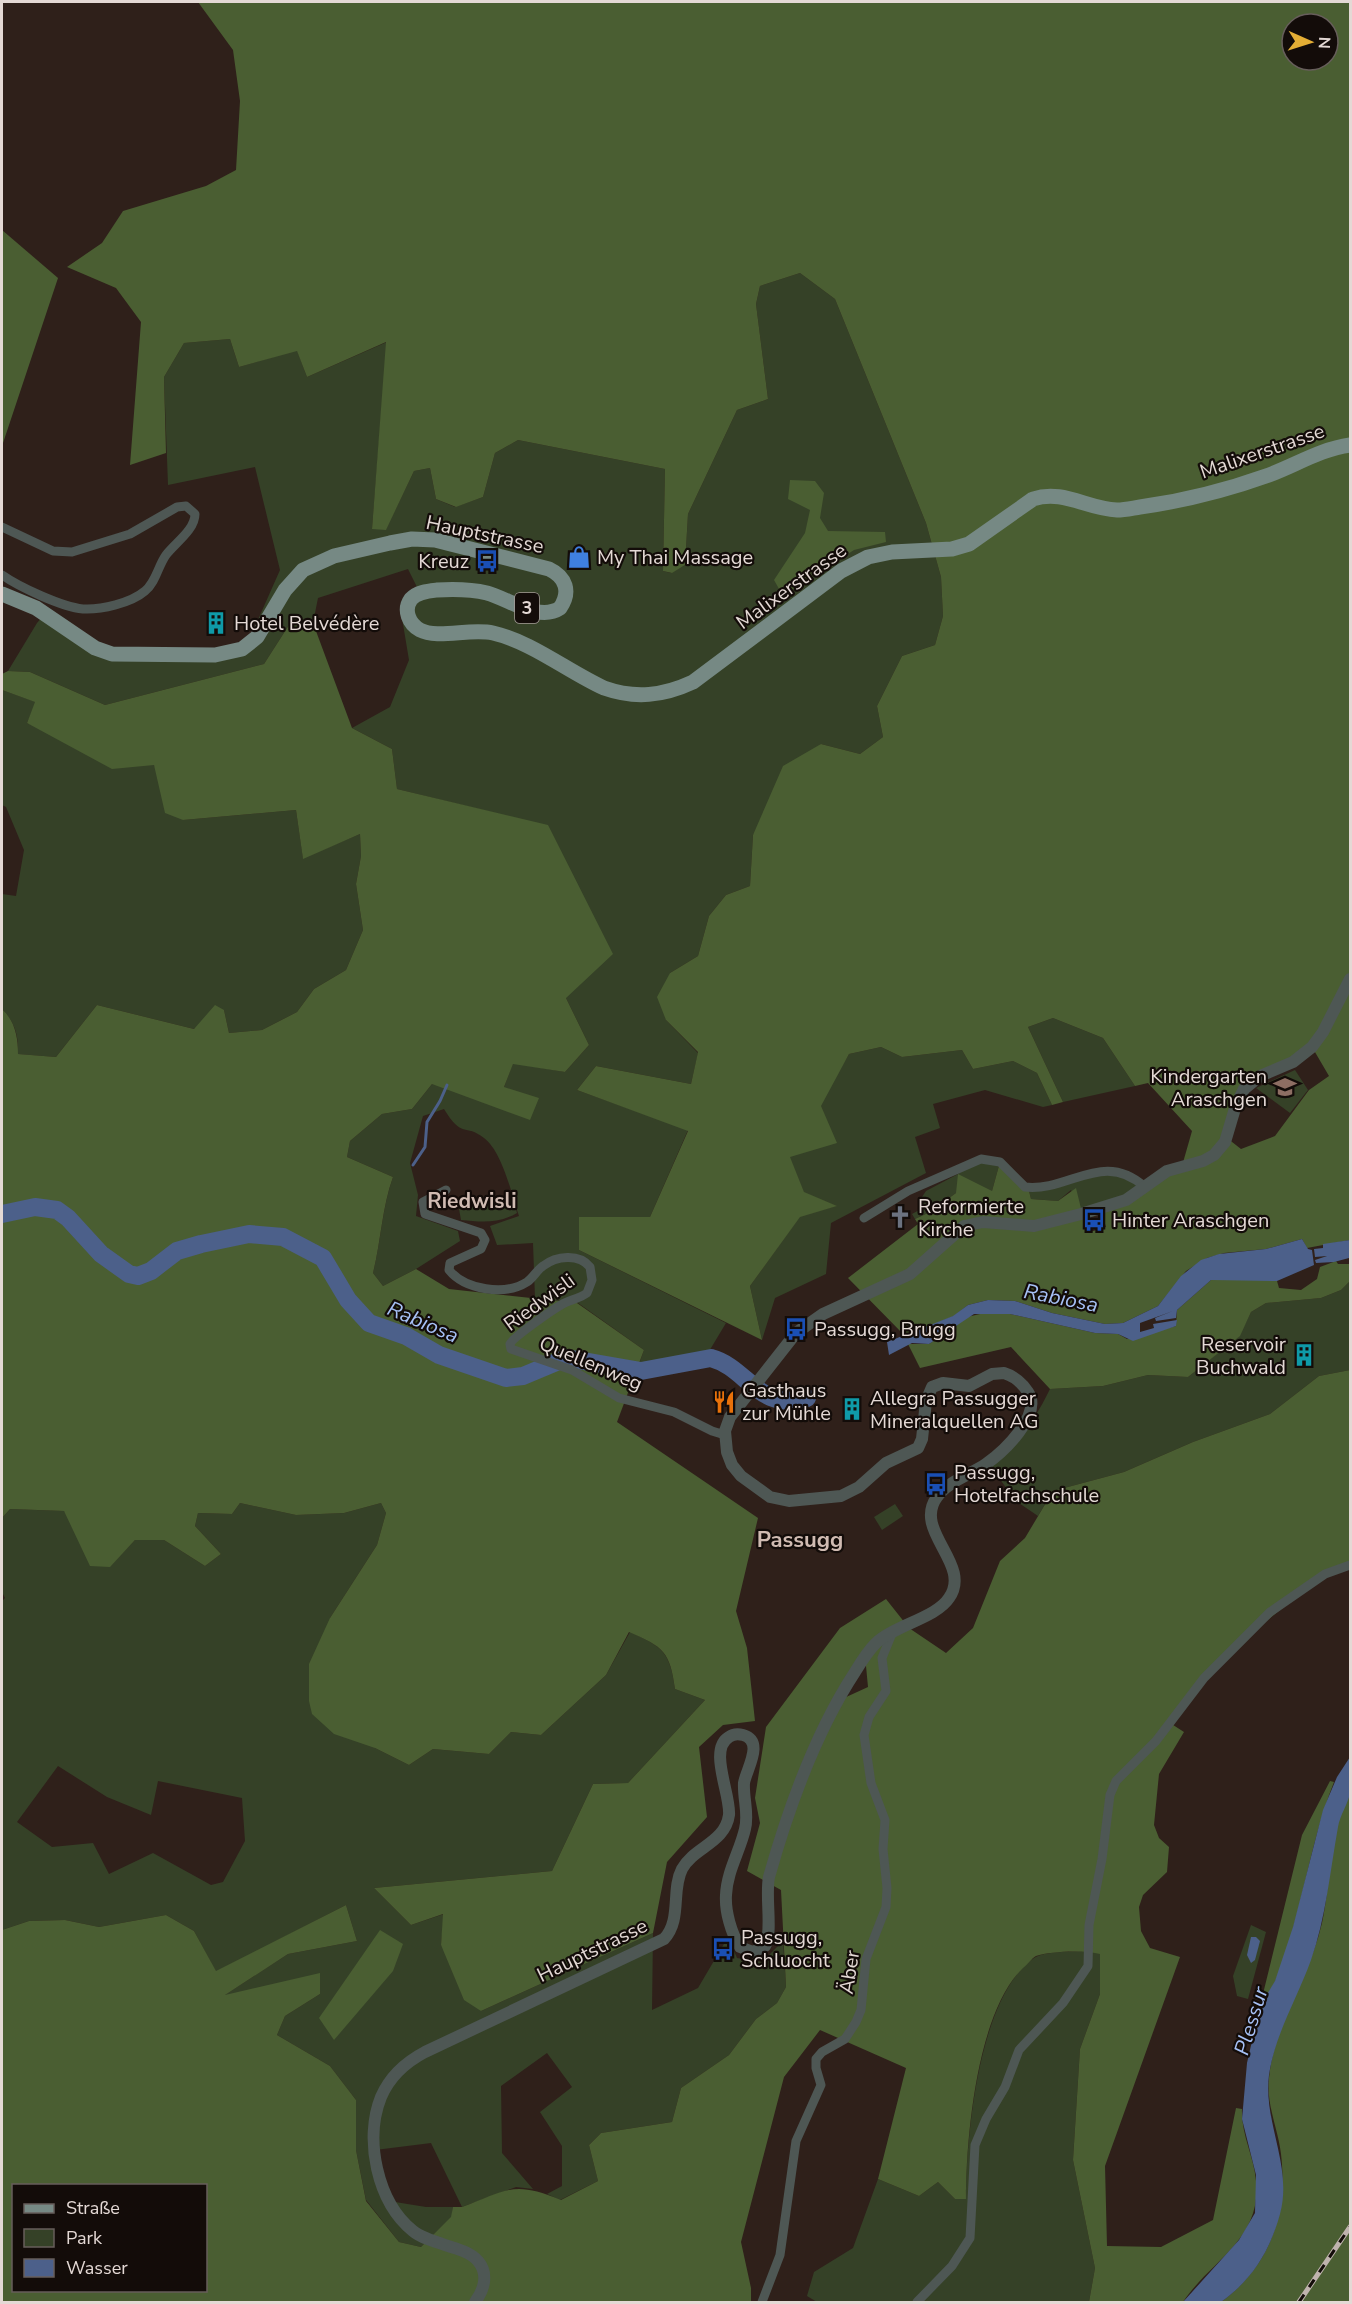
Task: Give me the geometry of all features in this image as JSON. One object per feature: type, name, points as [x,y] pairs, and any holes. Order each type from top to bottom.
[{"type":"main road","name":"Malixerstrasse","points":[[672,691],[710,670],[841,571],[868,557],[892,552],[952,549],[969,544],[1027,503],[1042,496],[1062,496],[1117,510],[1141,507],[1224,490],[1272,474],[1310,456],[1350,445]]},
{"type":"main road","name":"Hauptstrasse","points":[[2,594],[36,608],[95,648],[112,654],[223,654],[242,649],[253,641],[285,590],[309,566],[334,556],[390,543],[412,539],[435,540],[549,569],[562,579],[566,595],[560,608],[544,613],[479,592],[450,589],[424,592],[412,598],[408,605],[408,618],[416,628],[431,633],[475,630],[499,634],[595,684],[622,694],[643,695],[672,691]]},
{"type":"street","points":[[2,527],[52,551],[67,553],[130,534],[177,507],[186,506],[195,514],[192,525],[163,560],[147,590],[114,604],[94,609],[77,608],[20,585],[2,575]]},
{"type":"street","points":[[725,1435],[728,1421],[741,1402],[805,1325],[910,1274],[964,1226],[983,1222],[1018,1227],[1043,1225],[1122,1201],[1167,1171],[1203,1161],[1218,1152],[1227,1138],[1236,1105],[1244,1089],[1260,1076],[1293,1062],[1312,1047],[1323,1032],[1350,979]]},
{"type":"street","points":[[864,1218],[908,1191],[984,1159],[1000,1162],[1025,1186],[1040,1186],[1084,1174],[1112,1171],[1132,1176],[1145,1187]]},
{"type":"street","name":"Riedwisli","points":[[446,1190],[424,1201],[423,1212],[431,1218],[481,1233],[485,1240],[482,1249],[451,1263],[448,1267],[451,1274],[470,1284],[494,1289],[524,1283],[544,1265],[555,1259],[574,1258],[587,1263],[592,1275],[587,1293],[559,1306],[532,1327],[513,1338],[510,1348]]},
{"type":"street","name":"Quellenweg","points":[[510,1348],[563,1367],[619,1398],[674,1412],[725,1435]]},
{"type":"street","name":"Hauptstrasse","points":[[475,2302],[484,2283],[479,2261],[471,2255],[431,2242],[414,2232],[393,2210],[384,2191],[376,2159],[374,2129],[378,2107],[385,2090],[401,2068],[425,2052],[664,1938],[673,1923],[681,1870],[691,1857],[718,1837],[727,1824],[729,1804],[720,1753],[726,1739],[734,1735],[747,1736],[754,1750],[745,1781],[746,1826],[728,1881],[726,1902],[732,1928],[740,1947],[748,1952],[762,1950],[769,1936],[766,1895],[769,1876],[819,1736],[834,1704],[868,1653],[892,1631],[942,1606],[953,1592],[954,1573],[931,1521],[933,1505],[943,1490],[992,1459],[1031,1414],[1030,1396],[1008,1374],[996,1373],[969,1386],[944,1383],[932,1387],[926,1401],[922,1439],[918,1448],[886,1462],[859,1487],[841,1496],[789,1501],[763,1494],[732,1465],[725,1435]]},
{"type":"street","points":[[917,2302],[947,2271],[969,2241],[972,2225],[975,2145],[1005,2087],[1019,2050],[1063,2003],[1089,1963],[1089,1925],[1102,1858],[1110,1795],[1116,1782],[1156,1741],[1204,1678],[1275,1608],[1331,1571],[1350,1565]]},
{"type":"street","name":"Äber","points":[[762,2302],[780,2255],[796,2141],[821,2085],[816,2059],[822,2052],[845,2039],[856,2022],[861,2010],[866,1959],[886,1907],[887,1888],[883,1849],[885,1820],[870,1784],[864,1735],[869,1717],[886,1691],[882,1658],[890,1644],[892,1631]]},
{"type":"green space","points":[[198,2],[1350,2],[1350,1240],[1307,1248],[1302,1239],[1266,1249],[1224,1253],[1207,1258],[1186,1271],[1158,1306],[1123,1323],[1105,1324],[1052,1313],[1015,1301],[988,1300],[968,1305],[954,1316],[905,1336],[848,1278],[918,1224],[915,1219],[930,1212],[956,1193],[958,1174],[992,1191],[1000,1162],[1028,1187],[1031,1199],[1058,1201],[1076,1188],[1087,1233],[1106,1227],[1100,1208],[1182,1166],[1192,1131],[1148,1083],[1135,1086],[1103,1038],[1053,1018],[1028,1027],[1063,1102],[1052,1105],[1037,1073],[1013,1061],[973,1069],[962,1050],[902,1057],[881,1047],[849,1054],[821,1106],[837,1143],[790,1157],[804,1192],[837,1206],[800,1217],[750,1286],[762,1340],[579,1250],[579,1217],[650,1217],[688,1131],[577,1090],[596,1066],[691,1084],[698,1052],[666,1020],[657,997],[670,973],[698,956],[709,916],[726,895],[750,886],[753,835],[783,766],[821,744],[860,754],[883,737],[877,706],[902,656],[935,645],[943,616],[941,577],[926,523],[835,299],[800,273],[760,286],[756,304],[768,399],[737,410],[688,514],[685,565],[672,573],[663,571],[665,469],[518,440],[495,453],[483,497],[456,507],[436,499],[430,468],[414,471],[386,530],[372,529],[386,342],[307,377],[297,351],[239,367],[230,339],[184,343],[164,377],[166,453],[130,465],[141,322],[116,288],[67,267],[102,243],[123,211],[206,186],[236,170],[240,101],[233,50]],"holes":[[[1312,1047],[1329,1076],[1309,1090],[1275,1136],[1241,1149],[1227,1138],[1254,1079]]]},
{"type":"green space","points":[[2,230],[58,278],[2,446]]},
{"type":"green space","points":[[800,273],[835,299],[926,523],[941,577],[943,616],[935,645],[902,656],[877,706],[883,737],[860,754],[821,744],[753,835],[750,886],[726,895],[709,916],[698,956],[670,973],[666,1020],[698,1053],[691,1084],[596,1066],[577,1090],[688,1130],[650,1217],[579,1217],[579,1250],[726,1323],[702,1363],[634,1378],[644,1350],[578,1303],[535,1298],[533,1243],[497,1245],[490,1226],[519,1216],[506,1174],[490,1144],[478,1134],[455,1124],[444,1109],[423,1116],[410,1163],[418,1195],[416,1216],[458,1231],[460,1241],[416,1269],[383,1286],[373,1273],[386,1201],[393,1177],[347,1157],[350,1141],[382,1114],[412,1109],[432,1084],[504,1087],[513,1063],[565,1072],[589,1045],[566,998],[548,826],[397,789],[392,749],[352,728],[390,707],[409,660],[400,606],[417,587],[408,569],[318,598],[313,623],[289,625],[264,664],[105,705],[30,672],[8,671],[37,623],[49,609],[100,646],[217,654],[249,640],[280,570],[255,467],[168,485],[164,377],[184,343],[230,339],[239,367],[297,350],[307,377],[387,342],[372,529],[386,529],[414,471],[430,468],[436,499],[455,507],[483,497],[495,453],[518,440],[665,469],[663,571],[671,573],[685,565],[688,514],[737,410],[768,399],[756,304],[760,286]]},
{"type":"green space","points":[[790,480],[815,481],[824,493],[820,518],[828,531],[885,532],[886,542],[854,550],[783,596],[774,580],[805,533],[810,510],[788,499]]},
{"type":"green space","points":[[313,623],[352,728],[392,749],[397,789],[548,825],[613,954],[566,998],[589,1045],[565,1072],[513,1064],[504,1087],[539,1098],[530,1120],[432,1084],[412,1109],[382,1114],[350,1141],[347,1157],[393,1177],[386,1200],[373,1273],[383,1286],[416,1269],[449,1289],[577,1303],[644,1350],[617,1422],[758,1518],[736,1611],[747,1648],[755,1721],[723,1725],[699,1747],[707,1817],[667,1862],[653,1933],[481,2011],[464,2000],[441,1945],[443,1914],[411,1925],[374,1888],[552,1871],[593,1784],[628,1783],[705,1700],[675,1689],[671,1667],[663,1652],[650,1642],[629,1632],[606,1675],[541,1735],[511,1732],[489,1754],[433,1749],[409,1765],[375,1748],[334,1734],[312,1714],[309,1701],[309,1664],[330,1618],[377,1545],[386,1513],[381,1503],[344,1513],[296,1515],[240,1503],[232,1514],[198,1513],[195,1526],[221,1554],[205,1566],[164,1540],[135,1540],[110,1567],[90,1566],[64,1511],[10,1509],[2,1518],[2,1009],[15,1030],[18,1054],[56,1057],[97,1005],[194,1029],[215,1005],[224,1010],[229,1033],[262,1030],[297,1012],[314,989],[346,970],[363,930],[356,884],[361,856],[360,834],[303,859],[296,810],[183,820],[165,813],[154,765],[112,769],[27,723],[35,702],[2,690],[2,674],[8,671],[30,672],[105,705],[264,664],[289,625]]},
{"type":"green space","points":[[2,690],[36,702],[27,723],[154,765],[183,820],[296,810],[303,858],[360,834],[361,856],[356,884],[363,930],[346,970],[314,989],[297,1012],[262,1030],[229,1033],[224,1010],[194,1029],[97,1005],[56,1057],[17,1054],[18,1041],[15,1030],[2,1009],[2,894],[16,896],[24,850],[6,807],[2,805]]},
{"type":"green space","points":[[1053,1018],[1103,1038],[1135,1086],[1063,1102],[1028,1027]]},
{"type":"green space","points":[[881,1047],[902,1057],[962,1050],[973,1069],[1013,1061],[1037,1073],[1052,1105],[1043,1107],[985,1090],[933,1104],[940,1128],[915,1137],[926,1173],[831,1223],[826,1274],[775,1298],[762,1340],[750,1286],[800,1216],[836,1206],[804,1193],[789,1156],[849,1054]]},
{"type":"green space","name":"Kindergarten Araschgen","points":[[1295,1070],[1308,1090],[1290,1113],[1256,1088]]},
{"type":"green space","points":[[974,1161],[1000,1162],[992,1191],[956,1193],[930,1212],[915,1219],[912,1214],[921,1209],[918,1203],[926,1191],[958,1174]]},
{"type":"green space","points":[[1112,1171],[1145,1187],[1081,1214],[1071,1190],[1058,1201],[1031,1199],[1028,1187]]},
{"type":"green space","points":[[513,1200],[517,1213],[510,1217],[489,1221],[461,1220],[459,1209]]},
{"type":"green space","points":[[1336,1261],[1338,1264],[1350,1264],[1350,1281],[1341,1290],[1321,1298],[1266,1303],[1251,1312],[1240,1336],[1188,1377],[1148,1375],[1103,1386],[1050,1389],[1011,1347],[920,1368],[908,1344],[929,1344],[967,1317],[980,1314],[1010,1314],[1095,1333],[1118,1334],[1127,1339],[1176,1326],[1177,1310],[1211,1280],[1274,1280],[1277,1281],[1279,1288],[1301,1290],[1317,1279],[1320,1267]]},
{"type":"green space","points":[[1350,1281],[1350,1370],[1319,1376],[1270,1414],[1193,1442],[1124,1472],[1053,1491],[1038,1516],[1016,1501],[990,1466],[1024,1431],[1050,1389],[1103,1386],[1148,1375],[1188,1377],[1239,1336],[1251,1312],[1266,1303],[1321,1298],[1341,1290]]},
{"type":"green space","points":[[1350,1370],[1350,1565],[1325,1574],[1240,1642],[1170,1723],[1184,1732],[1159,1774],[1154,1825],[1159,1838],[1169,1847],[1167,1872],[1143,1895],[1139,1907],[1141,1931],[1150,1948],[1180,1957],[1105,2166],[1107,2246],[1161,2247],[1213,2220],[1236,2108],[1242,2109],[1243,2128],[1256,2181],[1256,2201],[1251,2219],[1243,2234],[1183,2302],[1089,2302],[1095,2268],[1073,2160],[1080,2049],[1100,1994],[1100,1954],[1077,1952],[1050,1953],[1034,1957],[1007,1988],[995,2014],[977,2077],[968,2143],[966,2199],[955,2199],[938,2182],[919,2196],[878,2179],[906,2068],[820,2030],[784,2077],[741,2242],[751,2288],[751,2302],[2,2302],[2,1930],[29,1921],[65,1920],[99,1927],[166,1915],[194,1931],[216,1971],[346,1905],[357,1941],[288,1954],[225,1995],[320,1973],[320,1994],[285,2016],[277,2035],[330,2066],[356,2100],[356,2150],[366,2201],[399,2242],[421,2247],[451,2217],[453,2207],[462,2207],[501,2192],[521,2189],[532,2190],[561,2200],[598,2181],[589,2145],[601,2133],[672,2122],[681,2088],[729,2055],[756,2019],[777,2003],[786,1987],[781,1890],[747,1871],[760,1823],[755,1798],[766,1727],[840,1628],[886,1599],[909,1628],[946,1653],[973,1628],[1000,1561],[1025,1538],[1053,1491],[1124,1472],[1193,1442],[1270,1414],[1319,1376]],"holes":[[[862,1663],[866,1666],[868,1687],[844,1698]]]},
{"type":"green space","points":[[240,1503],[296,1515],[344,1513],[381,1503],[386,1513],[377,1545],[330,1618],[375,1748],[409,1765],[433,1749],[489,1754],[511,1732],[541,1735],[606,1675],[630,1632],[650,1642],[663,1652],[670,1667],[675,1689],[705,1700],[628,1783],[593,1784],[552,1871],[374,1888],[411,1925],[444,1914],[441,1945],[481,2011],[653,1933],[652,2010],[698,1988],[728,1937],[737,1958],[762,1962],[783,1941],[786,1987],[777,2003],[756,2019],[729,2055],[681,2088],[672,2122],[601,2133],[589,2145],[598,2181],[560,2200],[547,2194],[562,2186],[562,2146],[540,2112],[572,2087],[547,2053],[501,2086],[502,2153],[533,2189],[516,2187],[462,2207],[431,2143],[375,2150],[389,2201],[426,2207],[453,2207],[452,2217],[421,2247],[399,2242],[366,2200],[356,2150],[356,2100],[330,2066],[277,2035],[285,2016],[320,1994],[223,1996],[288,1954],[357,1941],[346,1905],[216,1972],[194,1931],[166,1915],[99,1927],[65,1920],[29,1921],[2,1930],[2,1601],[5,1598],[2,1592],[2,1518],[10,1509],[64,1511],[110,1566],[135,1540],[164,1540],[205,1566],[221,1554],[195,1526],[198,1513],[232,1514]],"holes":[[[58,1766],[107,1797],[151,1815],[158,1781],[242,1798],[245,1841],[223,1882],[211,1885],[153,1853],[109,1874],[93,1843],[52,1847],[17,1822]]]},
{"type":"green space","points":[[895,1504],[903,1516],[882,1530],[874,1517]]},
{"type":"green space","points":[[1330,1781],[1334,1782],[1318,1832],[1292,1933],[1275,1982],[1260,2006],[1302,1835]]},
{"type":"green space","points":[[1350,1794],[1350,2302],[1221,2302],[1252,2272],[1272,2237],[1278,2218],[1282,2176],[1280,2144],[1269,2098],[1272,2058],[1322,1923],[1334,1839],[1343,1807]]},
{"type":"green space","points":[[1251,1925],[1266,1932],[1248,1999],[1237,1996],[1233,1976]]},
{"type":"green space","points":[[380,1930],[403,1944],[393,1971],[334,2040],[319,2018]]},
{"type":"green space","points":[[1084,1951],[1100,1953],[1100,1994],[1080,2049],[1073,2160],[1095,2268],[1089,2302],[817,2302],[807,2296],[814,2272],[853,2248],[878,2179],[919,2196],[938,2182],[955,2199],[966,2199],[969,2140],[979,2069],[988,2034],[1000,2002],[1015,1976],[1034,1958],[1051,1953]]},
{"type":"water","points":[[1302,1239],[1308,1249],[1312,1250],[1314,1265],[1277,1281],[1211,1280],[1177,1310],[1176,1318],[1156,1321],[1155,1318],[1173,1311],[1140,1323],[1140,1332],[1154,1328],[1153,1324],[1177,1320],[1176,1326],[1133,1341],[1118,1334],[1095,1333],[1010,1314],[974,1314],[929,1344],[912,1343],[889,1355],[887,1342],[953,1316],[968,1305],[988,1300],[1015,1301],[1052,1313],[1105,1324],[1123,1323],[1158,1306],[1181,1276],[1201,1260],[1219,1254],[1266,1249]]},
{"type":"water","points":[[1350,1240],[1349,1258],[1316,1263],[1315,1260],[1327,1256],[1315,1257],[1314,1249],[1323,1248],[1323,1244]]},
{"type":"water","points":[[1350,1757],[1350,1793],[1340,1818],[1316,1944],[1276,2045],[1269,2075],[1270,2110],[1283,2179],[1283,2196],[1276,2228],[1251,2274],[1221,2302],[1183,2302],[1239,2240],[1255,2213],[1256,2175],[1242,2119],[1247,2063],[1260,2006],[1275,1981],[1293,1927],[1323,1810],[1337,1777]]},
{"type":"water","points":[[1251,1937],[1256,1937],[1260,1941],[1255,1960],[1251,1963],[1247,1955]]},
{"type":"waterway","points":[[413,1165],[425,1147],[427,1122],[447,1085]]},
{"type":"waterway","name":"Rabiosa","points":[[2,1214],[35,1207],[57,1210],[68,1218],[101,1254],[129,1274],[138,1276],[151,1271],[177,1251],[201,1244],[249,1234],[283,1237],[323,1258],[348,1300],[369,1323],[406,1336],[439,1355],[506,1378],[523,1376],[566,1358],[641,1371],[711,1358],[735,1370],[765,1394],[790,1401],[807,1398]]},
{"type":"railway","points":[[1299,2302],[1350,2227]]},
{"type":"place","name":"My Thai Massage","points":[[579,557]]},
{"type":"place","name":"Kreuz","points":[[487,561]]},
{"type":"place","name":"Hotel Belvédère","points":[[216,623]]},
{"type":"place","name":"Kindergarten Araschgen","points":[[1285,1087]]},
{"type":"place","name":"Reformierte Kirche","points":[[900,1217]]},
{"type":"place","name":"Hinter Araschgen","points":[[1094,1220]]},
{"type":"place","name":"Passugg, Brugg","points":[[796,1329]]},
{"type":"place","name":"Reservoir Buchwald","points":[[1304,1355]]},
{"type":"place","name":"Gasthaus zur Mühle","points":[[724,1402]]},
{"type":"place","name":"Allegra Passugger Mineralquellen AG","points":[[852,1409]]},
{"type":"place","name":"Passugg, Hotelfachschule","points":[[936,1484]]},
{"type":"place","name":"Passugg, Schluocht","points":[[723,1949]]},
{"type":"district","name":"Riedwisli","points":[[472,1201]]},
{"type":"district","name":"Passugg","points":[[800,1539]]},
{"type":"water label","name":"Plessur","points":[[1251,2021]]}]
